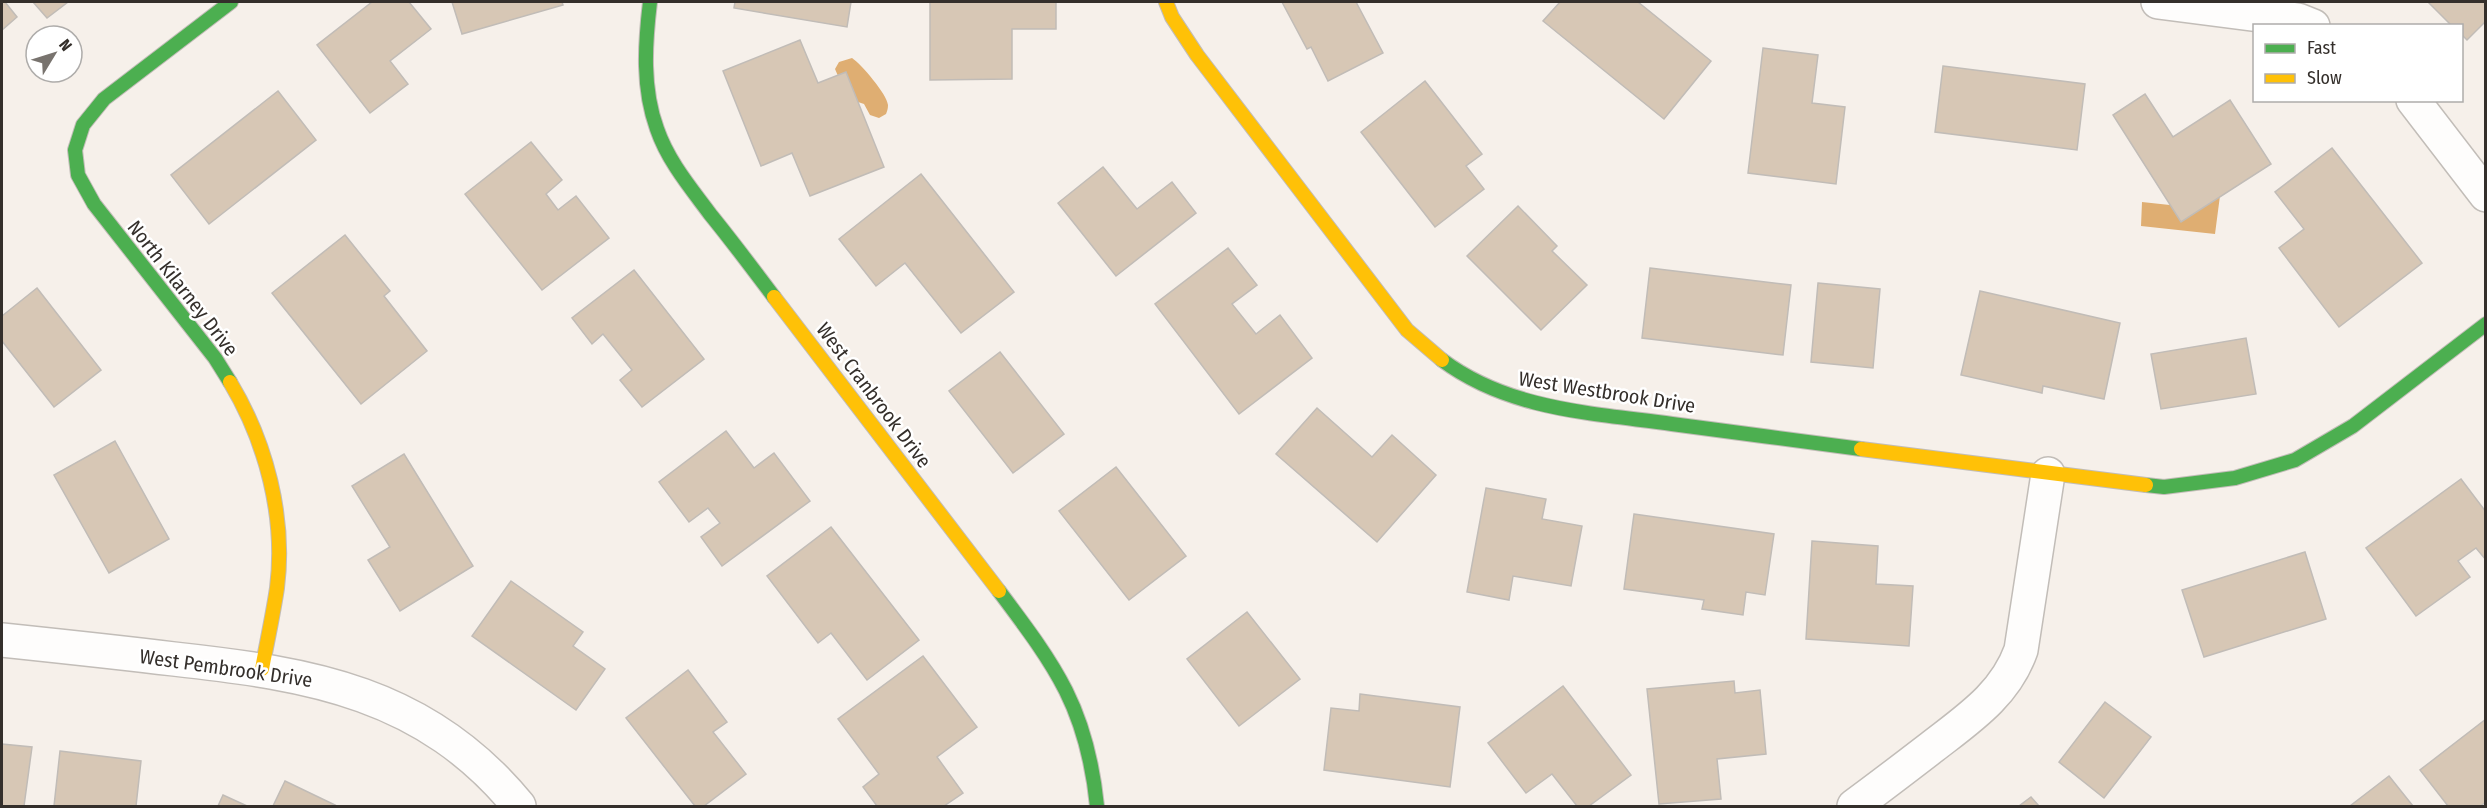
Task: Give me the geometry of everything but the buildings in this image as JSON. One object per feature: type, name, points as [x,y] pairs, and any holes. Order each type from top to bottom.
[{"type":"street","name":"North Kilarney Drive","points":[[231,2],[104,99],[90,113],[75,144],[74,167],[81,185],[94,204],[215,358],[246,409],[266,460],[278,530],[277,586],[262,669]]},
{"type":"street","name":"West Cranbrook Drive","points":[[650,2],[644,68],[651,108],[663,147],[684,179],[1044,649],[1067,686],[1086,732],[1095,779],[1097,807]]},
{"type":"street","name":"West Westbrook Drive","points":[[1166,2],[1197,56],[1407,330],[1440,361],[1477,385],[1518,400],[1561,408],[2048,474],[2164,487],[2235,478],[2295,460],[2353,426],[2486,324]]},
{"type":"street","points":[[2158,2],[2298,20],[2308,24]]},
{"type":"street","points":[[2415,102],[2486,195]]},
{"type":"street","points":[[1854,807],[1984,707],[2015,669],[2021,650],[2048,474]]},
{"type":"street","name":"West Pembrook Drive","points":[[2,640],[262,669],[324,682],[382,702],[431,727],[506,790],[519,807]]},
{"type":"shaded area","points":[[852,58],[873,80],[887,100],[886,114],[879,118],[870,115],[864,104],[858,102],[838,76],[835,69],[839,62]]},
{"type":"shaded area","points":[[2221,188],[2215,234],[2141,226],[2142,202],[2179,206]]},
{"type":"traffic: fast","points":[[230,382],[215,358],[94,204],[78,175],[75,150],[83,125],[104,99],[231,2]]},
{"type":"traffic: fast","points":[[650,2],[646,50],[647,82],[652,113],[662,141],[687,184],[774,297]]},
{"type":"traffic: fast","points":[[2146,485],[2164,487],[2235,478],[2295,460],[2353,426],[2486,324]]},
{"type":"traffic: fast","points":[[1442,360],[1468,377],[1495,390],[1552,407],[1861,449]]},
{"type":"traffic: fast","points":[[999,591],[1037,643],[1066,690],[1085,742],[1097,806]]},
{"type":"traffic: slow","points":[[1166,2],[1172,17],[1197,55],[1407,330],[1442,360]]},
{"type":"traffic: slow","points":[[774,297],[999,591]]},
{"type":"traffic: slow","points":[[230,382],[254,430],[276,507],[279,534],[277,588],[262,669]]},
{"type":"traffic: slow","points":[[1861,449],[2146,485]]}]
